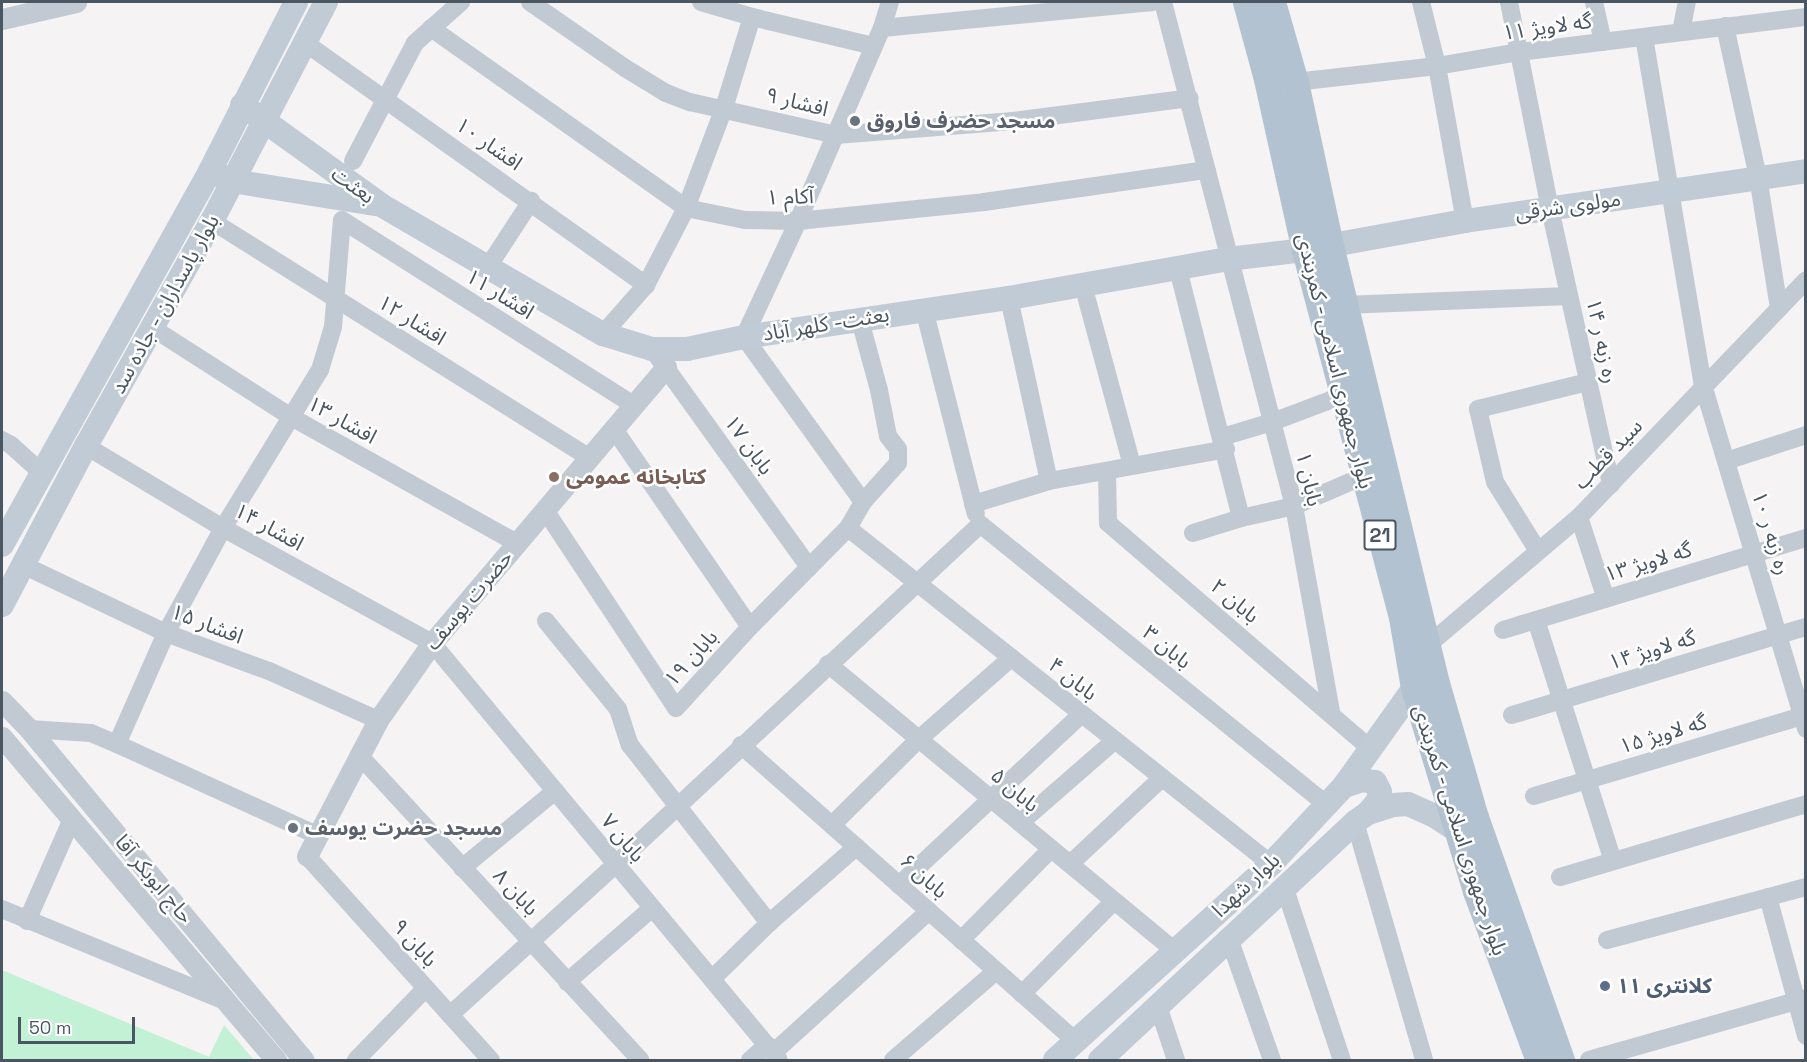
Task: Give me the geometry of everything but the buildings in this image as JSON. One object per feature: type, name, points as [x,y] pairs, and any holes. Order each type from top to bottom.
[{"type":"main road","name":"بلوار پاسداران - جاده سد","points":[[2,605],[151,327],[212,221],[221,176],[242,105],[296,2]]},
{"type":"main road","name":"بلوار پاسداران - جاده سد","points":[[2,545],[42,473],[221,176],[263,120],[326,2]]},
{"type":"main road","name":"بلوار جمهوری اسلامی - کمربندی","points":[[1246,2],[1318,247],[1344,304],[1456,830],[1539,1060]]},
{"type":"main road","name":"بلوار جمهوری اسلامی - کمربندی","points":[[1272,2],[1295,82],[1318,247],[1344,395],[1364,476],[1411,614],[1428,645],[1425,685],[1479,828],[1561,1060]]},
{"type":"main road","name":"بعثت","points":[[242,105],[381,205]]},
{"type":"main road","name":"مولوی شرقی","points":[[1318,247],[1465,221],[1806,171]]},
{"type":"main road","name":"بعثت","points":[[221,176],[381,205]]},
{"type":"main road","name":"بعثت- کلهر آباد","points":[[381,205],[603,334],[659,358],[687,349],[744,337],[1009,298],[1228,259],[1318,247]]},
{"type":"main road","name":"بلوار شهدا","points":[[1055,1060],[1271,864],[1344,786],[1371,749],[1425,685]]},
{"type":"main road","points":[[1344,786],[1362,780],[1376,782],[1380,792],[1378,801],[1362,818]]},
{"type":"main road","name":"بلوار شهدا","points":[[1100,1060],[1362,818],[1393,805],[1408,804],[1433,815],[1456,830]]},
{"type":"street","points":[[2,20],[76,2]]},
{"type":"street","points":[[353,160],[415,43],[461,2]]},
{"type":"street","name":"افشار ۹","points":[[530,2],[625,68],[666,93],[690,102],[836,135],[1014,121],[1190,98]]},
{"type":"street","points":[[701,2],[752,17],[874,46]]},
{"type":"street","points":[[863,501],[744,337],[836,135],[882,28],[890,2]]},
{"type":"street","points":[[882,28],[1153,2]]},
{"type":"street","name":"بابان ۱","points":[[1163,2],[1190,98],[1228,259],[1294,506],[1331,712]]},
{"type":"street","points":[[1421,2],[1437,66],[1465,221]]},
{"type":"street","name":"ره زبه ر ۱۴","points":[[1509,2],[1521,52],[1550,209],[1611,484]]},
{"type":"street","points":[[1594,2],[1603,42]]},
{"type":"street","points":[[1681,32],[1687,2]]},
{"type":"street","name":"گه لاویژ ۱۱","points":[[1295,82],[1437,66],[1521,52],[1806,16]]},
{"type":"street","points":[[603,334],[646,285],[686,208],[724,108],[752,17]]},
{"type":"street","points":[[1725,26],[1758,177],[1779,308]]},
{"type":"street","name":"آکام ۱","points":[[431,28],[686,208],[745,220],[798,221],[984,202],[1207,170]]},
{"type":"street","name":"ره زبه ر ۱۰","points":[[1644,37],[1703,385],[1804,720]]},
{"type":"street","name":"افشار ۱۰","points":[[304,42],[531,201],[646,285]]},
{"type":"street","points":[[488,267],[531,201]]},
{"type":"street","name":"افشار ۱۱","points":[[334,299],[342,220],[633,405]]},
{"type":"street","name":"افشار ۱۲","points":[[212,221],[588,457]]},
{"type":"street","points":[[1178,269],[1224,443],[1241,518]]},
{"type":"street","name":"سید قطب","points":[[1428,645],[1579,517],[1806,280]]},
{"type":"street","points":[[1083,285],[1132,465]]},
{"type":"street","points":[[1344,304],[1569,296]]},
{"type":"street","points":[[1009,298],[1049,481]]},
{"type":"street","points":[[117,744],[166,633],[223,528],[293,418],[320,370],[333,327],[334,299]]},
{"type":"street","points":[[450,1015],[616,864],[980,524],[924,309]]},
{"type":"street","name":"بابان ۱۹","points":[[545,510],[676,708],[750,627],[848,528],[863,501],[898,463],[898,449],[888,436],[879,390],[860,320]]},
{"type":"street","name":"افشار ۱۳","points":[[151,327],[293,418],[517,543]]},
{"type":"street","name":"حضرت یوسف","points":[[307,856],[378,720],[432,644],[633,405],[659,358]]},
{"type":"street","name":"بابان ۱۷","points":[[659,358],[810,567]]},
{"type":"street","points":[[1538,551],[1495,482],[1478,409],[1588,382]]},
{"type":"street","points":[[973,504],[1049,481],[1107,471],[1224,443],[1344,395]]},
{"type":"street","points":[[614,429],[750,627]]},
{"type":"street","points":[[1726,461],[1806,435]]},
{"type":"street","points":[[2,441],[11,445],[42,473]]},
{"type":"street","name":"افشار ۱۴","points":[[86,446],[223,528],[432,644]]},
{"type":"street","name":"بابان ۲","points":[[1107,471],[1108,523],[1331,712],[1371,749]]},
{"type":"street","points":[[1192,533],[1241,518],[1294,506],[1364,476]]},
{"type":"street","points":[[1579,517],[1606,599]]},
{"type":"street","name":"بابان ۳","points":[[980,524],[1326,804]]},
{"type":"street","name":"بابان ۴","points":[[848,528],[1271,864]]},
{"type":"street","name":"گه لاویژ ۱۳","points":[[1503,630],[1806,538]]},
{"type":"street","name":"افشار ۱۵","points":[[23,565],[166,633],[269,671],[378,720]]},
{"type":"street","points":[[1536,620],[1613,861]]},
{"type":"street","points":[[546,621],[618,709],[630,745],[769,923]]},
{"type":"street","name":"گه لاویژ ۱۴","points":[[1512,716],[1806,627]]},
{"type":"street","name":"بابان ۷","points":[[432,644],[773,1053]]},
{"type":"street","points":[[832,825],[919,739],[1011,658]]},
{"type":"street","name":"بابان ۵","points":[[828,664],[1174,950]]},
{"type":"street","name":"حاج ابوبکر آقا","points":[[2,701],[29,729],[304,1060]]},
{"type":"street","points":[[899,885],[1082,714]]},
{"type":"street","name":"گه لاویژ ۱۵","points":[[1534,796],[1804,720]]},
{"type":"street","points":[[29,729],[91,733],[317,836]]},
{"type":"street","name":"حاج ابوبکر آقا","points":[[2,737],[276,1060]]},
{"type":"street","points":[[1020,822],[1114,740]]},
{"type":"street","name":"بابان ۶","points":[[741,745],[1076,1041]]},
{"type":"street","name":"بابان ۸","points":[[359,755],[639,1060]]},
{"type":"street","points":[[1070,864],[1162,778]]},
{"type":"street","points":[[462,868],[555,791]]},
{"type":"street","points":[[1560,877],[1806,804]]},
{"type":"street","points":[[1362,818],[1424,1060]]},
{"type":"street","points":[[27,921],[72,819]]},
{"type":"street","points":[[712,979],[769,923],[856,847]]},
{"type":"street","points":[[962,940],[1051,849]]},
{"type":"street","name":"بابان ۹","points":[[307,856],[490,1060]]},
{"type":"street","points":[[1607,940],[1806,887]]},
{"type":"street","points":[[1285,889],[1342,1060]]},
{"type":"street","points":[[1768,897],[1801,1000],[1806,1036]]},
{"type":"street","points":[[1022,993],[1114,901]]},
{"type":"street","points":[[567,982],[652,908]]},
{"type":"street","points":[[2,909],[225,1001]]},
{"type":"street","points":[[750,1060],[773,1053],[928,910]]},
{"type":"street","points":[[1230,941],[1272,1060]]},
{"type":"street","points":[[893,1060],[996,971]]},
{"type":"street","points":[[356,1060],[426,988]]},
{"type":"street","points":[[1589,1060],[1801,1000]]},
{"type":"street","points":[[1158,1005],[1176,1060]]},
{"type":"green space","points":[[2,970],[209,1057],[224,1025],[254,1060],[2,1060]]},
{"type":"place","name":"مسجد حضرف فاروق","points":[[855,121]]},
{"type":"place","name":"کتابخانه عمومی","points":[[554,477]]},
{"type":"place","name":"مسجد حضرت یوسف","points":[[293,828]]},
{"type":"place","name":"کلانتری ۱۱","points":[[1605,986]]}]
